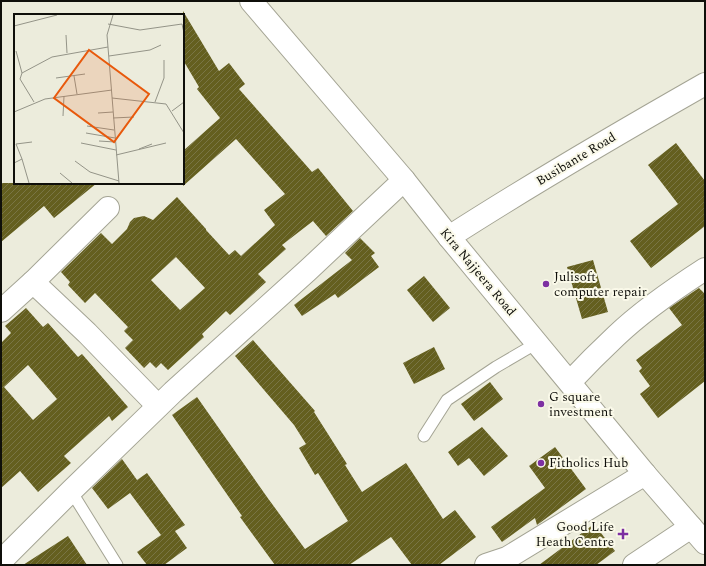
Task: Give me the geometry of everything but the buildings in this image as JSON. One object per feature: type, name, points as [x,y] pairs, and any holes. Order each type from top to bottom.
[{"type":"street","name":"Kira Najjeera Road","points":[[251,1],[404,180],[449,237],[645,474],[698,535]]},
{"type":"street","name":"Busibante Road","points":[[449,237],[488,212],[705,84]]},
{"type":"street","points":[[1,561],[158,406],[307,271],[404,180]]},
{"type":"street","points":[[1,311],[33,282],[108,208]]},
{"type":"street","points":[[570,382],[616,335],[671,292],[705,269]]},
{"type":"street","points":[[33,282],[87,333],[158,406]]},
{"type":"street","points":[[486,565],[507,558],[645,474]]},
{"type":"street","points":[[634,565],[698,535]]},
{"type":"lane","points":[[424,436],[447,400],[496,367],[537,343]]},
{"type":"lane","points":[[71,491],[117,565]]},
{"type":"place","name":"Julisoft computer repair","points":[[546,284]]},
{"type":"place","name":"G square investment","points":[[541,404]]},
{"type":"place","name":"Fitholics Hub","points":[[541,463]]},
{"type":"place","name":"Good Life Heath Centre","points":[[623,534]]}]
